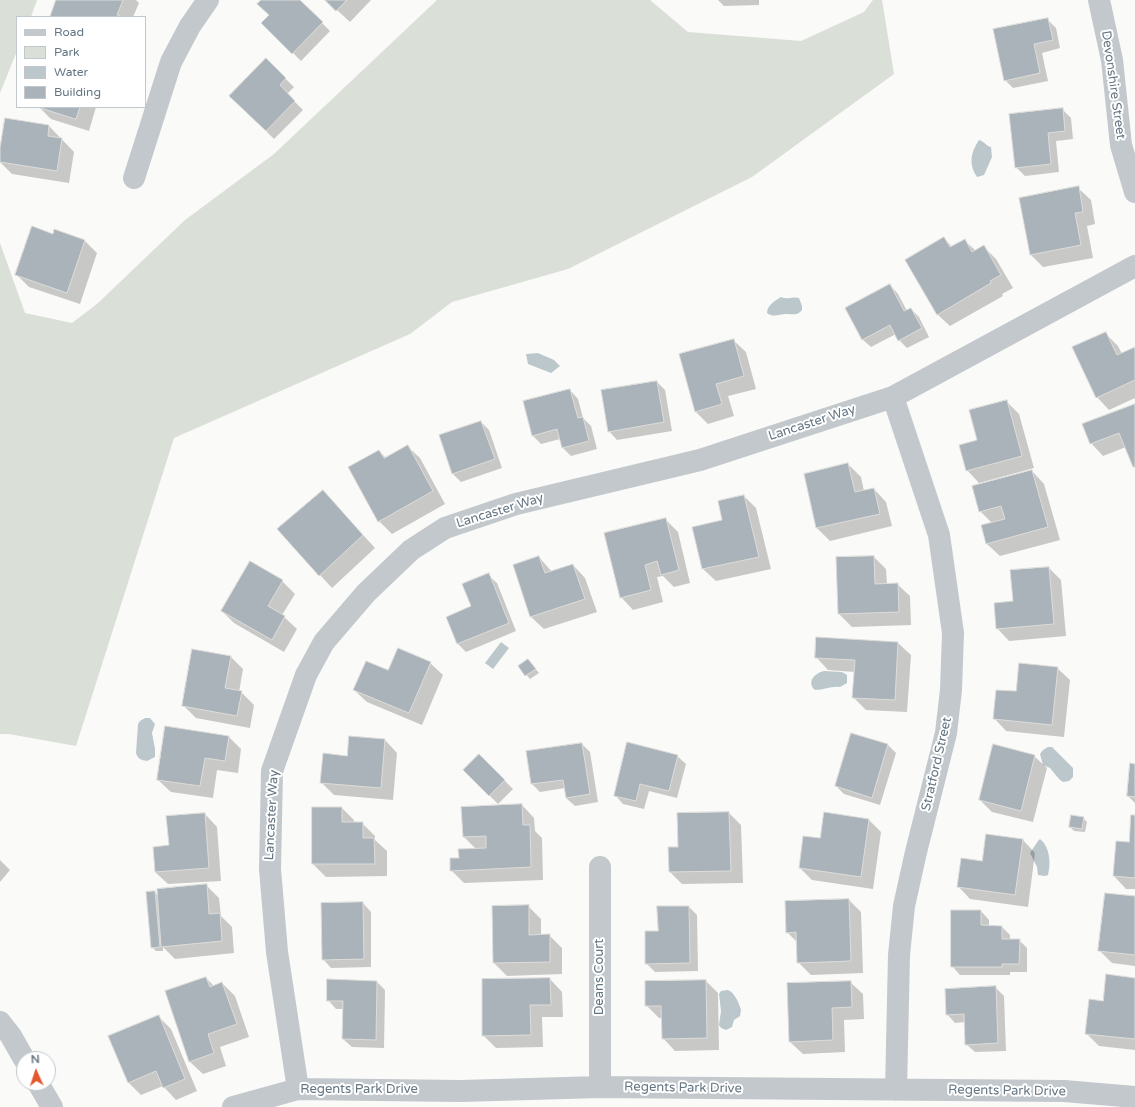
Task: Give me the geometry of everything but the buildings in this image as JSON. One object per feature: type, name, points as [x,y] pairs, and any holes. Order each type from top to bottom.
[{"type":"street","points":[[134,178],[171,62],[190,26],[208,0]]},
{"type":"street","name":"Devonshire Street","points":[[1099,0],[1112,60],[1121,145],[1135,192]]},
{"type":"street","name":"Lancaster Way","points":[[298,1089],[277,952],[270,869],[272,771],[306,675],[324,642],[366,594],[411,550],[445,528],[516,504],[700,460],[893,397],[1135,266]]},
{"type":"street","name":"Stratford Street","points":[[893,397],[939,535],[953,633],[951,690],[946,733],[904,906],[899,956],[896,1090]]},
{"type":"street","name":"Deans Court","points":[[600,867],[600,1087]]},
{"type":"street","points":[[0,1022],[11,1036],[19,1051]]},
{"type":"street","name":"Regents Park Drive","points":[[232,1107],[298,1089],[460,1090],[600,1087],[1064,1090],[1135,1097]]},
{"type":"street","points":[[43,1091],[52,1107]]},
{"type":"green space","points":[[0,0],[37,0],[31,16],[16,16],[16,53],[0,93]]},
{"type":"green space","points":[[437,0],[650,0],[688,32],[801,41],[864,12],[873,0],[882,0],[894,74],[752,177],[568,269],[452,302],[410,334],[174,438],[76,746],[9,734],[0,734],[0,243],[25,313],[72,323],[97,304],[185,220],[274,154]]},
{"type":"water","points":[[979,140],[991,147],[992,157],[984,175],[977,177],[972,167],[972,154]]},
{"type":"water","points":[[781,297],[799,298],[802,310],[795,314],[774,316],[767,313],[770,305]]},
{"type":"water","points":[[538,353],[554,360],[560,366],[551,373],[528,364],[526,354]]},
{"type":"water","points":[[501,642],[509,648],[493,669],[485,663]]},
{"type":"water","points":[[824,671],[842,672],[847,675],[847,683],[840,687],[815,690],[811,684],[813,678]]},
{"type":"water","points":[[145,718],[150,718],[155,724],[152,733],[155,757],[147,761],[140,759],[136,753],[138,724]]},
{"type":"water","points":[[1048,747],[1052,747],[1073,768],[1073,777],[1069,781],[1063,782],[1050,768],[1043,765],[1040,754]]},
{"type":"water","points":[[1040,839],[1046,846],[1049,856],[1048,875],[1045,876],[1038,875],[1037,867],[1030,853]]},
{"type":"water","points":[[727,990],[734,995],[741,1010],[740,1016],[734,1020],[732,1027],[726,1030],[721,1028],[719,1025],[721,1011],[719,994],[721,991]]}]
